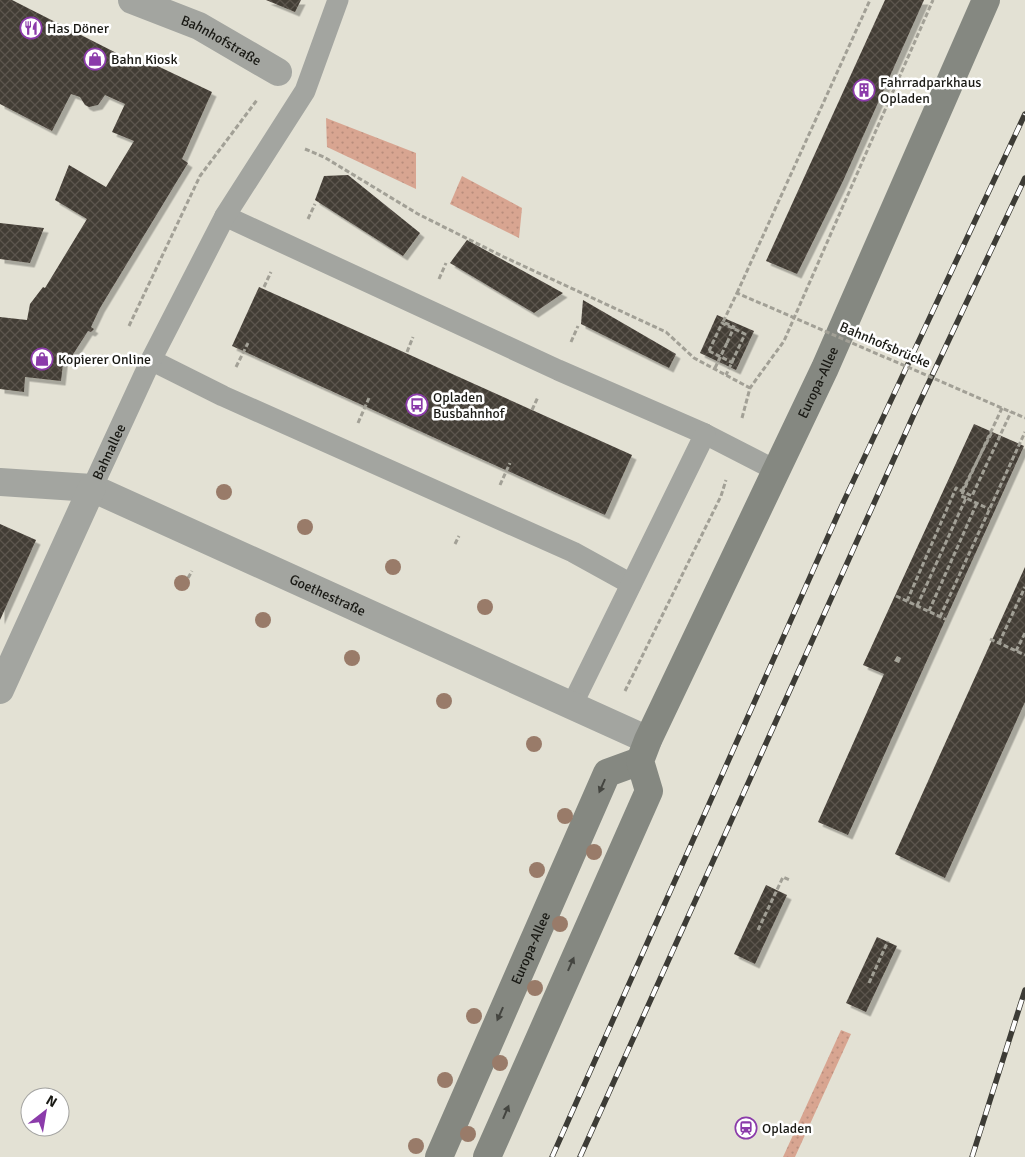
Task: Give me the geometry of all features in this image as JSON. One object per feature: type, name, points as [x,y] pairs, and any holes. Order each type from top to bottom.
[{"type":"main road","name":"Europa-Allee","points":[[438,1157],[608,773],[644,751],[777,471],[829,359],[986,0]]},
{"type":"main road","points":[[487,1157],[523,1070],[649,791],[644,751]]},
{"type":"street","name":"Bahnhofstraße","points":[[132,0],[199,26],[278,72]]},
{"type":"street","name":"Goethestraße","points":[[0,482],[92,488],[572,704],[609,722],[644,751]]},
{"type":"street","name":"Bahnallee","points":[[0,690],[92,488]]},
{"type":"lane","name":"Bahnallee","points":[[92,488],[150,360],[225,216],[305,91],[338,0]]},
{"type":"lane","points":[[225,216],[558,370],[705,434],[777,471]]},
{"type":"lane","points":[[150,360],[232,400],[573,552],[631,584]]},
{"type":"lane","points":[[572,704],[705,434]]},
{"type":"path","points":[[726,375],[745,334],[722,323],[709,351],[733,363],[747,333],[723,322],[870,0]]},
{"type":"path","points":[[299,146],[324,157],[418,214],[504,257],[666,332],[694,358],[750,388],[784,341],[933,0]]},
{"type":"path","name":"Bahnhofsbrücke","points":[[736,293],[1025,418]]},
{"type":"path","points":[[715,368],[734,327]]},
{"type":"path","points":[[989,508],[961,496],[1002,408]]},
{"type":"path","points":[[907,601],[956,488],[972,496],[1011,412]]},
{"type":"path","points":[[962,491],[992,432]]},
{"type":"path","points":[[940,617],[1025,432]]},
{"type":"path","points":[[609,722],[721,496]]},
{"type":"path","points":[[917,606],[966,498]]},
{"type":"path","points":[[929,611],[977,503]]},
{"type":"path","points":[[999,643],[1025,587]]},
{"type":"path","points":[[896,596],[946,620]]},
{"type":"path","points":[[1016,651],[1025,633]]},
{"type":"path","points":[[990,640],[1025,655]]},
{"type":"path","points":[[758,930],[783,877],[790,880]]},
{"type":"path","points":[[869,983],[888,941]]},
{"type":"shaded area","points":[[326,118],[416,153],[416,189],[327,147]]},
{"type":"shaded area","points":[[462,176],[522,208],[519,238],[450,204]]},
{"type":"shaded area","points":[[841,1030],[851,1034],[795,1157],[783,1157]]},
{"type":"building","points":[[0,0],[12,0],[142,66],[145,60],[212,92],[182,159],[188,163],[100,308],[91,327],[94,329],[91,332],[88,331],[72,356],[64,355],[61,381],[25,377],[24,392],[0,389],[0,317],[27,320],[30,304],[43,287],[45,288],[87,219],[55,200],[69,165],[106,187],[134,141],[112,132],[125,104],[105,95],[98,105],[89,107],[85,105],[80,97],[71,94],[52,131],[0,104]]},
{"type":"building","points":[[266,0],[301,0],[295,12]]},
{"type":"building","name":"Fahrradparkhaus Opladen","points":[[885,0],[924,0],[843,181],[797,274],[766,261]]},
{"type":"building","points":[[348,175],[420,233],[403,256],[315,200],[324,176]]},
{"type":"building","points":[[0,223],[44,228],[30,263],[0,259]]},
{"type":"building","points":[[467,240],[563,293],[534,313],[450,263]]},
{"type":"building","points":[[259,287],[632,455],[605,515],[232,346]]},
{"type":"building","points":[[583,300],[676,354],[669,368],[581,324]]},
{"type":"building","points":[[717,315],[754,331],[736,370],[700,353]]},
{"type":"building","points":[[974,424],[1024,446],[848,835],[818,822],[884,674],[863,665]],"holes":[[[897,656],[901,658],[899,663],[894,661]]]},
{"type":"building","points":[[0,524],[36,540],[0,620]]},
{"type":"building","points":[[1025,567],[1025,702],[945,878],[895,854]]},
{"type":"building","points":[[766,885],[787,895],[755,964],[734,954]]},
{"type":"building","points":[[877,937],[897,946],[866,1012],[846,1003]]},
{"type":"railway","points":[[552,1157],[843,503],[1025,114]]},
{"type":"railway","points":[[580,1157],[915,412],[1025,178]]},
{"type":"railway","points":[[972,1157],[1025,990]]},
{"type":"place","name":"Has Döner","points":[[31,28]]},
{"type":"place","name":"Bahn Kiosk","points":[[95,59]]},
{"type":"place","name":"Fahrradparkhaus Opladen","points":[[864,90]]},
{"type":"place","name":"Kopierer Online","points":[[42,359]]},
{"type":"place","name":"Opladen Busbahnhof","points":[[417,405]]},
{"type":"place","name":"Opladen","points":[[746,1128]]}]
